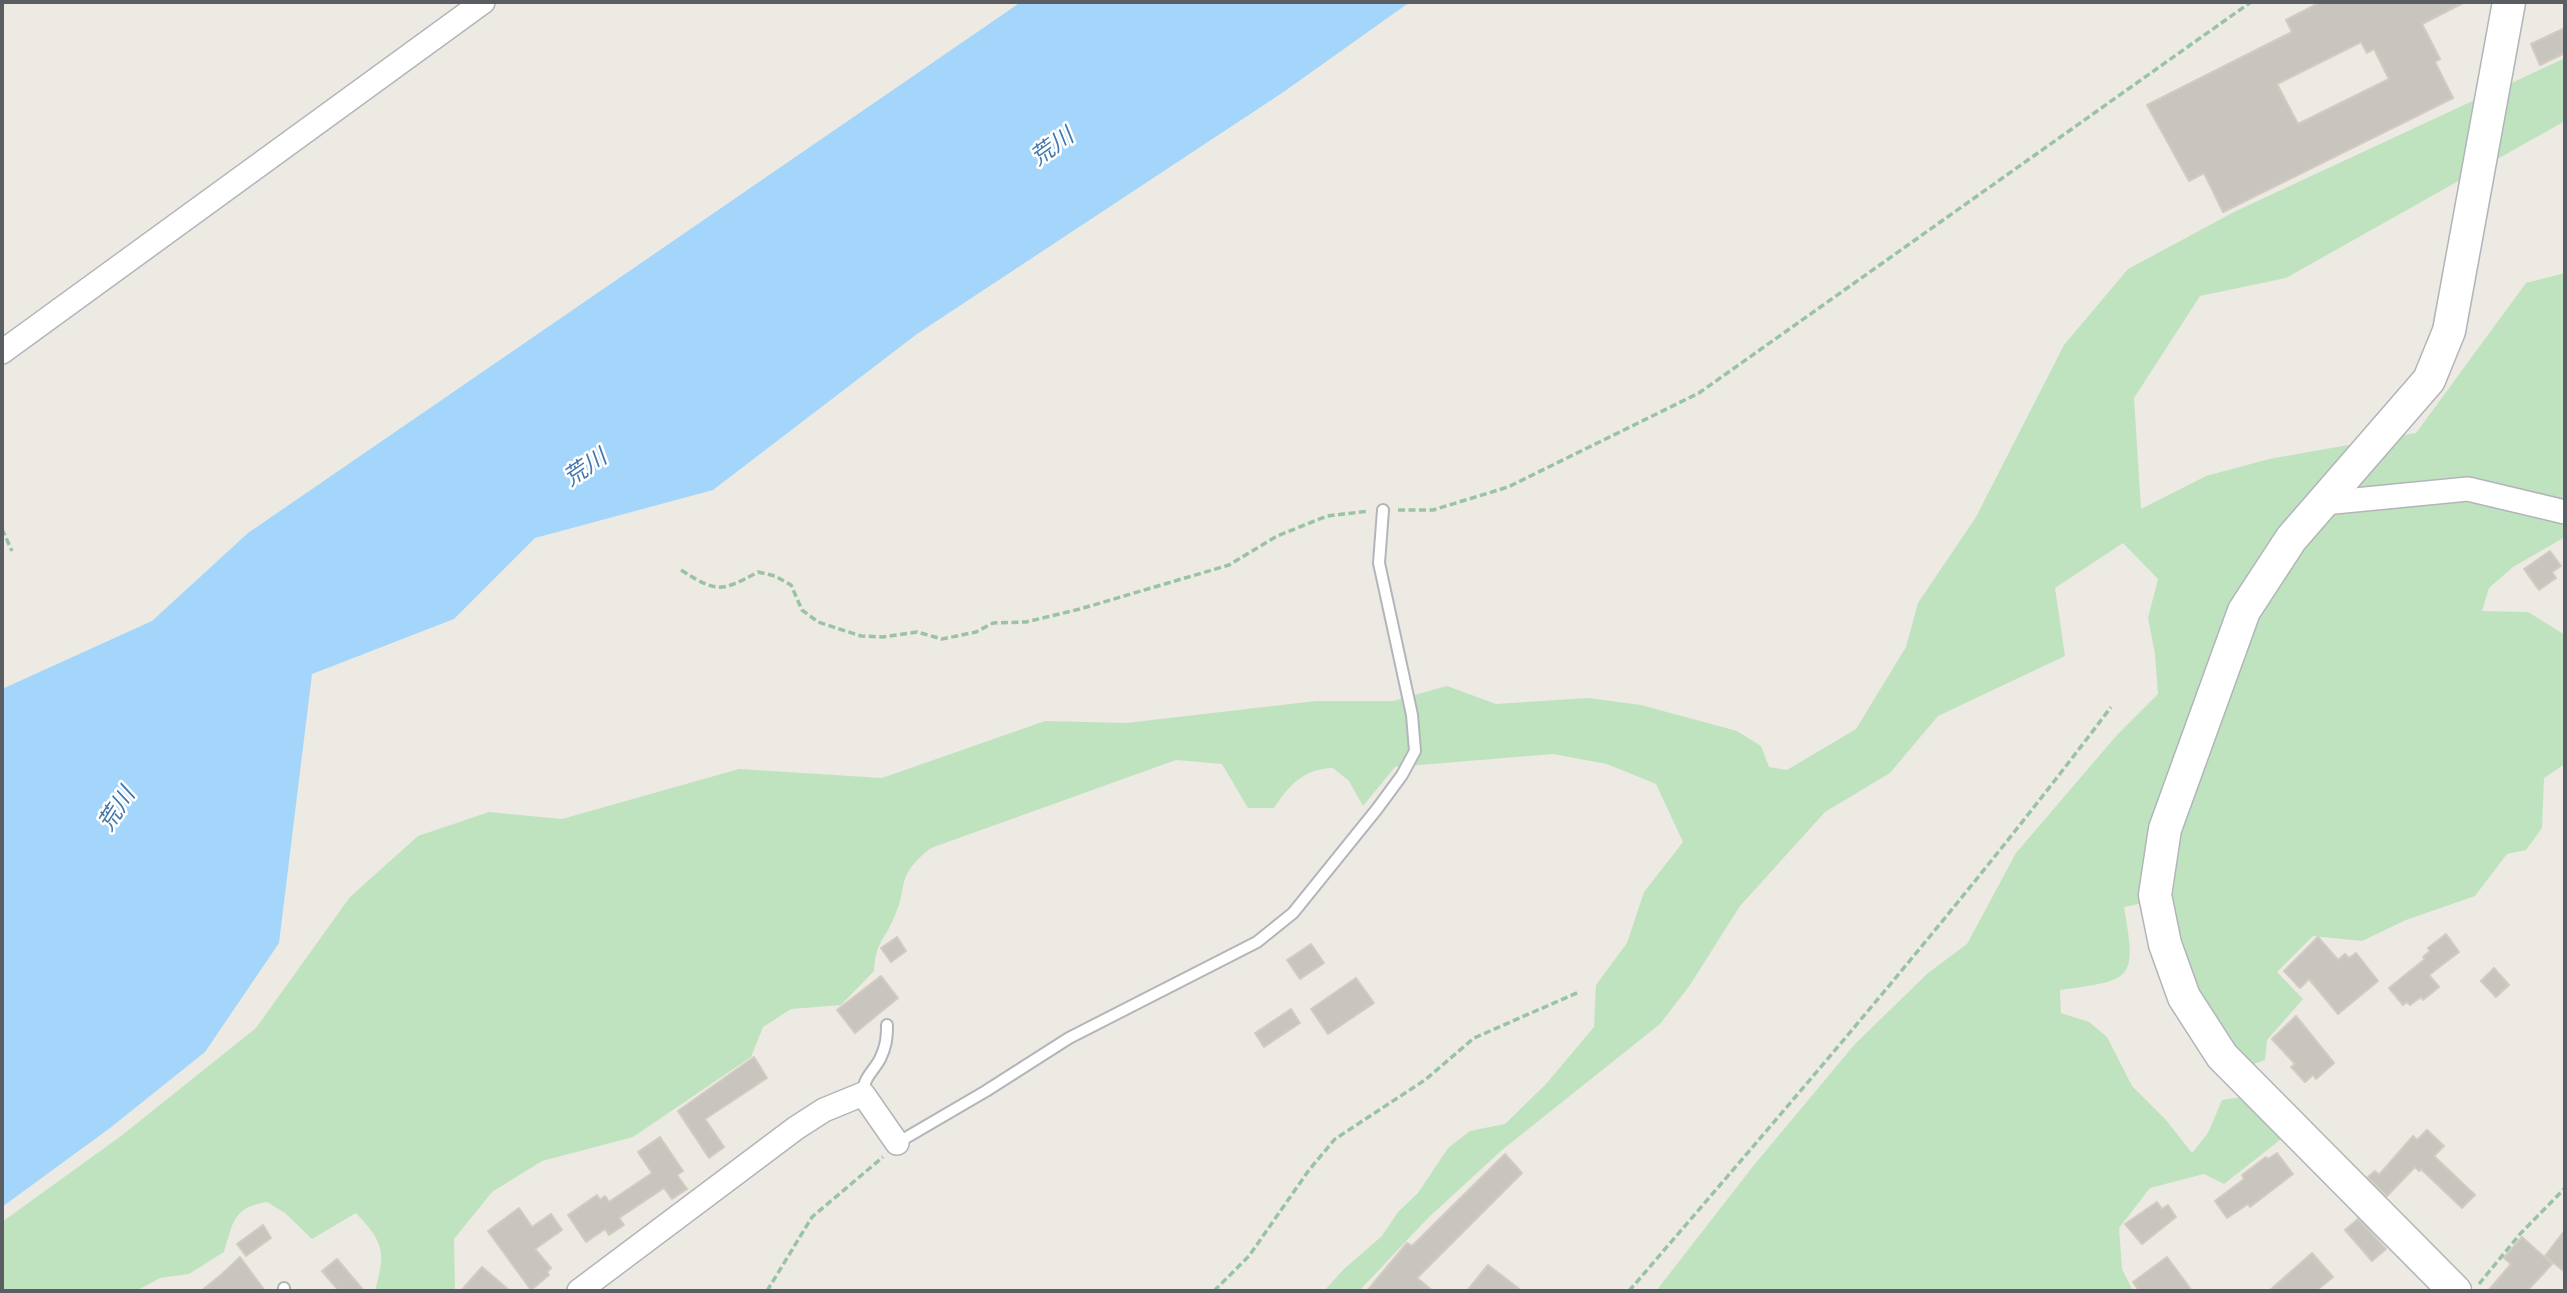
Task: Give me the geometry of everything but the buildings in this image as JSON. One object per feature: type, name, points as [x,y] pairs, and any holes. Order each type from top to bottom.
[{"type":"street","points":[[2,352],[483,2]]},
{"type":"street","points":[[2455,1291],[2222,1056],[2184,998],[2165,944],[2155,895],[2165,829],[2244,611],[2291,539],[2430,380],[2449,331],[2510,2]]},
{"type":"street","points":[[2324,503],[2468,489],[2565,512]]},
{"type":"street","points":[[579,1291],[796,1128],[824,1110],[863,1094],[897,1143]]},
{"type":"lane","points":[[897,1143],[1069,1038],[1257,942],[1293,913],[1377,808],[1402,775],[1415,751],[1412,715],[1379,563],[1383,510]]},
{"type":"lane","points":[[863,1094],[863,1083],[886,1044],[887,1025]]},
{"type":"path","points":[[681,570],[710,587],[732,586],[758,572],[775,576],[791,585],[802,610],[818,622],[861,636],[882,637],[917,632],[942,639],[976,632],[993,623],[1026,622],[1080,610],[1229,565],[1277,536],[1327,516],[1383,510],[1433,510],[1507,487],[1699,393],[2251,2]]},
{"type":"path","points":[[2,529],[12,551]]},
{"type":"path","points":[[1629,1291],[1865,1017],[2040,801],[2111,707]]},
{"type":"path","points":[[1214,1291],[1250,1256],[1309,1170],[1335,1139],[1425,1080],[1474,1038],[1578,992]]},
{"type":"path","points":[[768,1291],[812,1217],[897,1143]]},
{"type":"path","points":[[2473,1291],[2520,1234],[2565,1188]]},
{"type":"green space","points":[[2565,58],[2565,121],[2286,278],[2200,296],[2134,398],[2141,509],[2206,476],[2269,459],[2416,433],[2526,283],[2565,273],[2565,537],[2513,567],[2489,588],[2482,611],[2528,612],[2565,635],[2565,764],[2544,778],[2542,828],[2526,850],[2507,854],[2475,896],[2406,920],[2362,941],[2313,936],[2277,972],[2303,999],[2267,1040],[2265,1060],[2245,1067],[2228,1057],[2148,902],[2124,907],[2130,950],[2129,963],[2124,972],[2116,979],[2103,983],[2060,990],[2061,1013],[2089,1022],[2107,1037],[2132,1086],[2166,1120],[2192,1153],[2208,1133],[2222,1100],[2242,1097],[2277,1130],[2280,1140],[2224,1184],[2204,1174],[2150,1188],[2119,1228],[2122,1269],[2133,1291],[1656,1291],[1754,1165],[1855,1044],[1928,973],[1967,944],[2016,853],[2117,735],[2158,694],[2155,654],[2148,618],[2158,579],[2123,543],[2055,588],[2065,656],[1938,716],[1890,773],[1825,812],[1740,906],[1690,985],[1660,1024],[1502,1150],[1428,1218],[1359,1291],[1324,1291],[1344,1269],[1382,1236],[1398,1212],[1418,1193],[1448,1148],[1470,1131],[1505,1124],[1546,1084],[1594,1027],[1596,985],[1627,943],[1644,892],[1683,842],[1656,784],[1607,764],[1553,754],[1395,767],[1363,806],[1349,781],[1333,768],[1323,769],[1299,779],[1274,808],[1248,808],[1222,764],[1176,760],[931,848],[911,867],[907,875],[898,908],[878,948],[874,971],[841,1005],[791,1009],[763,1027],[751,1057],[633,1137],[542,1161],[492,1192],[454,1239],[455,1291],[375,1291],[381,1267],[380,1249],[372,1232],[356,1213],[312,1239],[285,1213],[267,1202],[241,1212],[233,1225],[224,1252],[189,1274],[160,1278],[136,1291],[2,1291],[2,1222],[121,1136],[256,1028],[350,897],[418,836],[489,812],[562,819],[739,769],[882,778],[1045,721],[1126,723],[1316,701],[1393,701],[1447,686],[1496,704],[1588,698],[1641,705],[1737,731],[1761,746],[1769,767],[1787,770],[1856,729],[1906,647],[1918,603],[1976,517],[2064,345],[2128,269],[2236,211]]},
{"type":"water","name":"荒川","points":[[1021,2],[1410,2],[1282,93],[917,334],[713,490],[535,538],[454,619],[312,674],[279,943],[205,1052],[110,1128],[2,1207],[2,689],[152,621],[248,533]]}]
